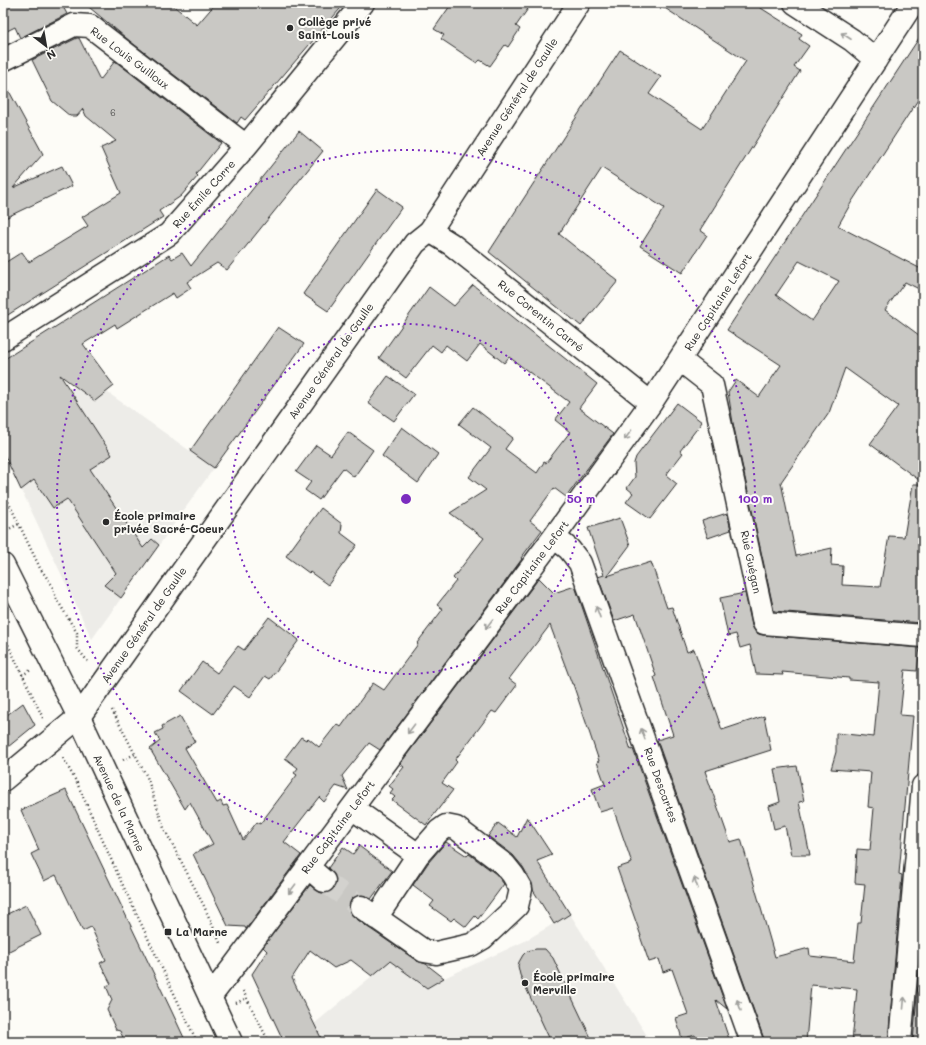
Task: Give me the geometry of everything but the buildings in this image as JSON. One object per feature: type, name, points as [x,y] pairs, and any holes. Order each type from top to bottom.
[{"type":"street","name":"Rue Émile Corre","points":[[3,339],[169,234],[246,146],[363,3]]},
{"type":"street","name":"Avenue Général de Gaulle","points":[[3,780],[79,717],[415,243],[430,231],[579,3]]},
{"type":"street","points":[[795,3],[852,40],[876,60]]},
{"type":"street","name":"Rue Capitaine Lefort","points":[[210,997],[232,968],[316,874],[352,808],[554,537],[651,403],[914,3]]},
{"type":"street","name":"Rue Louis Guilloux","points":[[3,60],[74,25],[90,26],[246,146]]},
{"type":"street","name":"Rue Corentin Carré","points":[[430,231],[451,244],[651,403]]},
{"type":"street","name":"Rue Guégan","points":[[680,360],[712,385],[764,623],[923,636]]},
{"type":"street","name":"Rue Descartes","points":[[554,537],[569,549],[580,563],[752,1042]]},
{"type":"street","name":"Avenue de la Marne","points":[[3,566],[79,717],[231,1042]]},
{"type":"street","points":[[900,1042],[923,786]]},
{"type":"street","points":[[352,808],[418,856]]},
{"type":"street","points":[[446,826],[456,828],[505,865],[513,875],[521,890],[517,906],[483,938],[471,945],[436,953],[424,951],[369,912],[418,856],[439,831],[446,826]]},
{"type":"path","points":[[3,491],[40,568],[52,585],[56,598],[77,633],[77,648],[89,662],[100,687],[147,777],[164,828],[204,906],[232,968],[269,1042]]},
{"type":"path","points":[[3,532],[19,524]]},
{"type":"path","points":[[3,634],[53,739],[77,783],[119,878],[197,1042]]},
{"type":"shaded area","name":"École primaire privée Sacré-Coeur","points":[[98,365],[114,386],[107,392],[214,468],[92,639],[11,468],[45,441],[61,397]]},
{"type":"shaded area","name":"École primaire Merville","points":[[570,914],[651,1042],[283,1041],[314,1024],[390,961],[427,988],[444,978],[523,942]]},
{"type":"tunnel","points":[[324,881],[361,907]]},
{"type":"place","name":"Collège privé Saint-Louis","points":[[290,28]]},
{"type":"place","name":"École primaire privée Sacré-Coeur","points":[[106,522]]},
{"type":"place","name":"La Marne","points":[[168,932]]},
{"type":"place","name":"École primaire Merville","points":[[525,983]]}]
